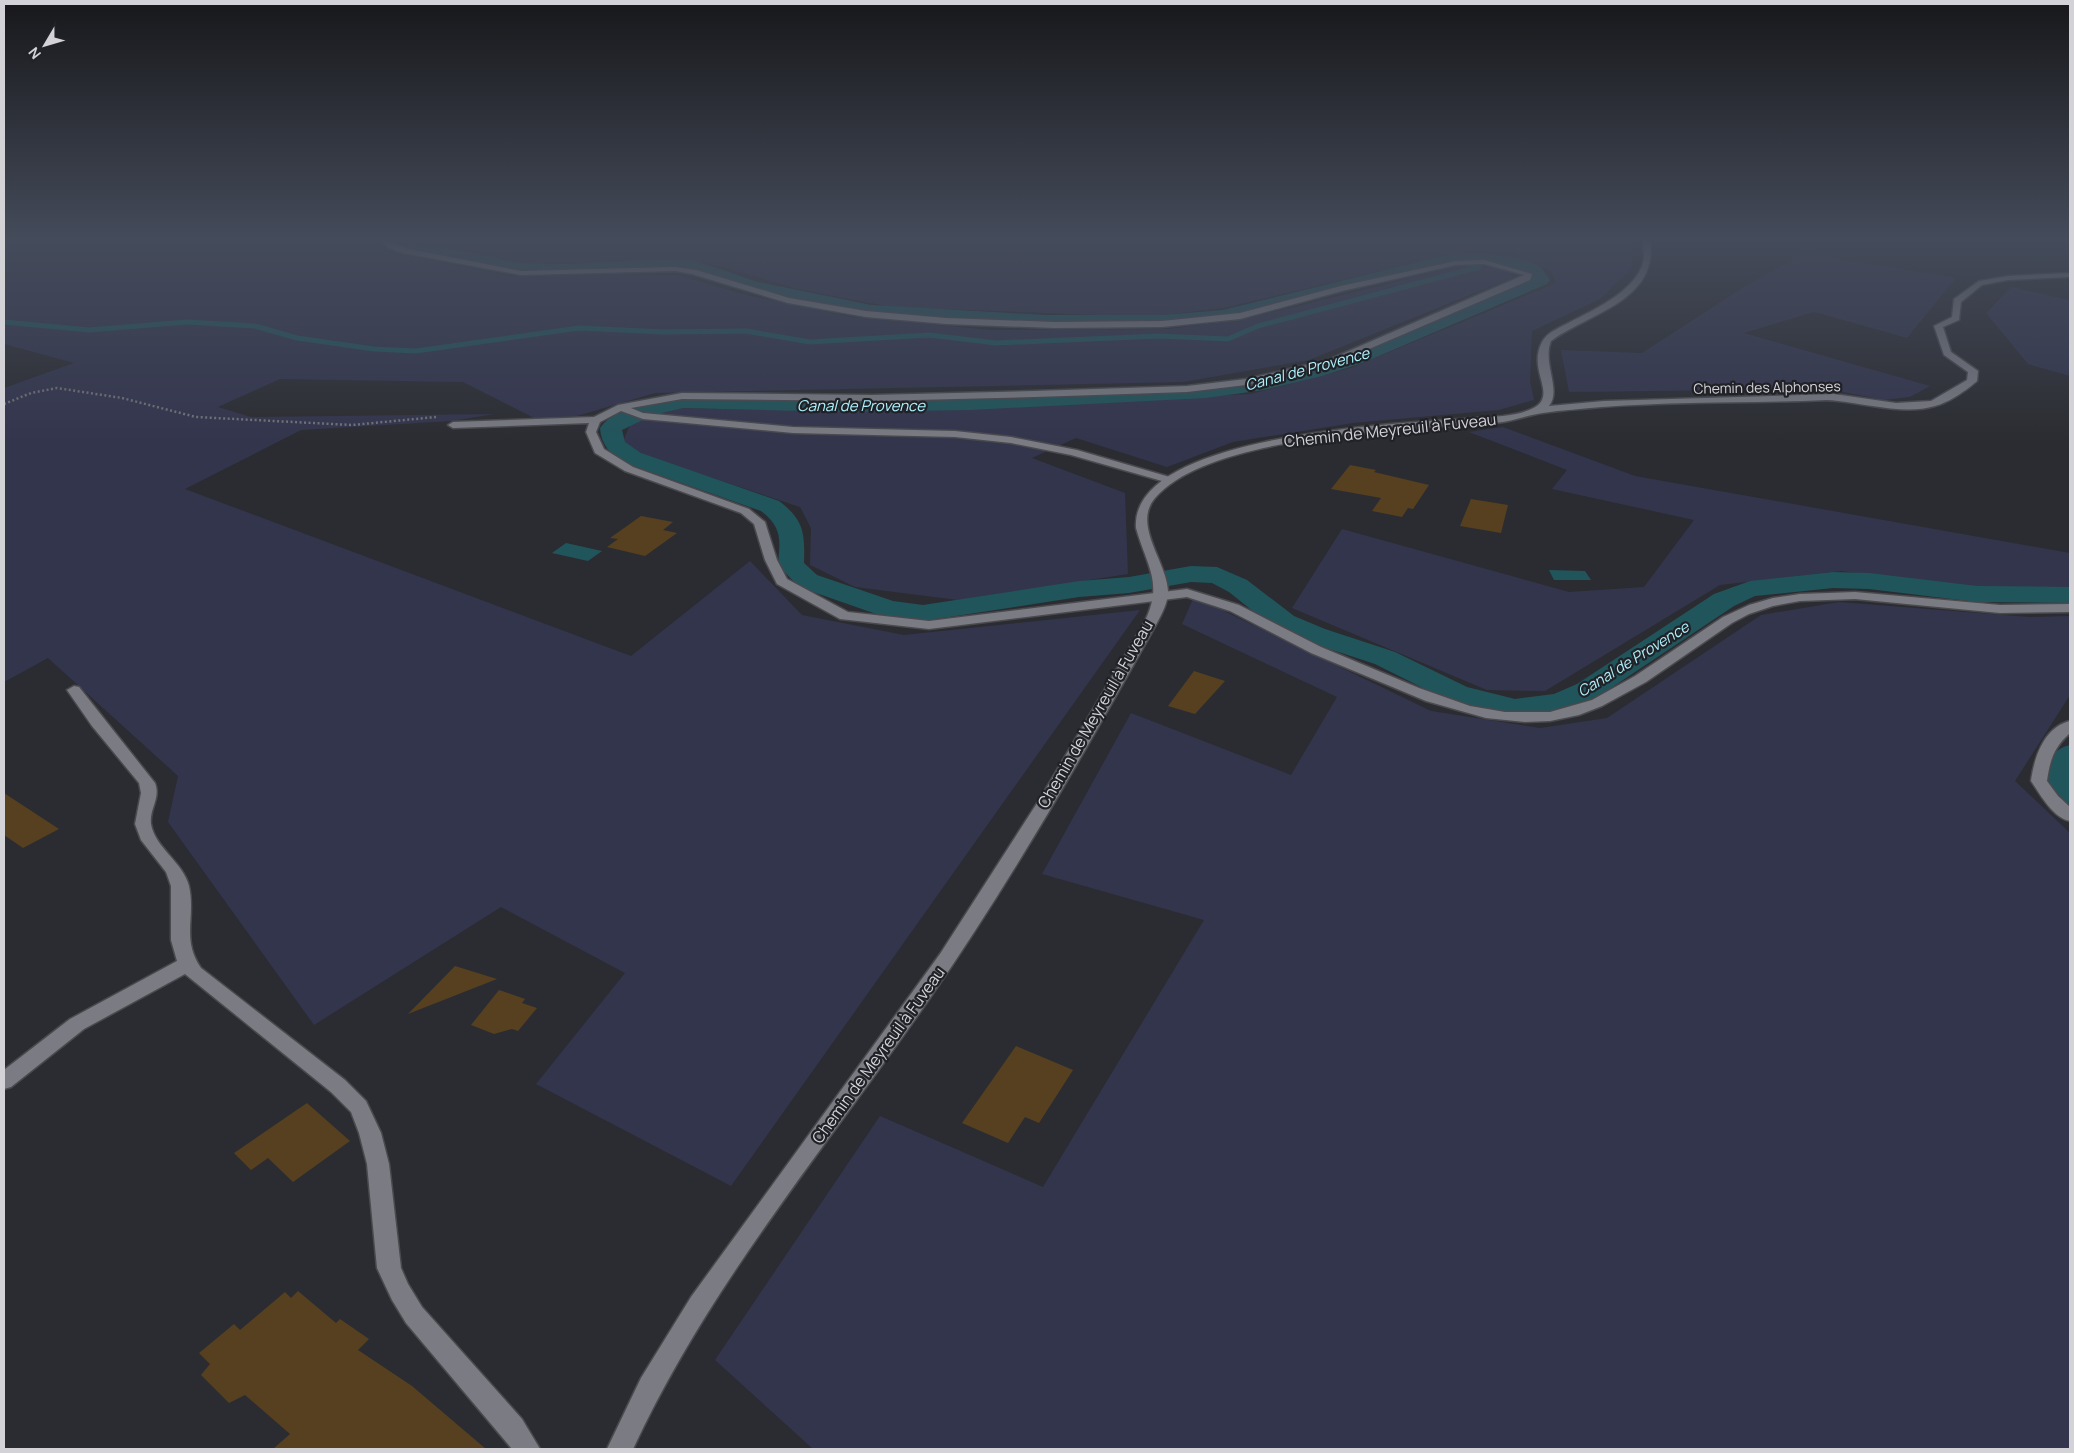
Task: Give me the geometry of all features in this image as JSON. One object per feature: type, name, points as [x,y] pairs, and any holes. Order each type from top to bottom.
[{"type":"street","points":[[831,308],[866,314],[1056,325],[1170,324],[1240,316],[1271,308]]},
{"type":"street","points":[[453,425],[596,420],[653,400],[682,396],[872,398],[1187,389],[1246,382],[1332,362],[1458,308]]},
{"type":"street","points":[[1539,410],[1548,403],[1550,393],[1542,358],[1543,347],[1549,336],[1603,308]]},
{"type":"street","name":"Chemin des Alphonses","points":[[1539,410],[1604,404],[1834,397],[1896,406],[1933,404],[1972,381],[1972,371],[1947,353],[1938,326],[1956,318],[1957,308]]},
{"type":"street","points":[[626,410],[643,416],[793,430],[956,434],[1011,440],[1073,452],[1169,480]]},
{"type":"street","name":"Chemin de Meyreuil à Fuveau","points":[[620,1449],[654,1380],[697,1308],[946,960],[1082,742],[1144,635],[1162,596],[1157,570],[1142,525],[1140,512],[1149,495],[1169,480],[1224,455],[1259,446],[1332,435],[1493,419],[1539,410]]},
{"type":"street","points":[[596,420],[591,432],[599,451],[629,469],[744,511],[759,522],[771,560],[782,581],[845,616],[929,625],[1187,593],[1232,605],[1308,646],[1440,703],[1484,715],[1528,718],[1574,713],[1609,700],[1739,612],[1774,602],[1822,596],[1869,595],[1991,608],[2070,608]]},
{"type":"street","points":[[74,690],[90,714],[147,783],[149,799],[142,822],[152,841],[174,870],[180,885],[179,944],[187,964],[194,973],[338,1086],[359,1107],[370,1134],[378,1164],[389,1268],[400,1292],[414,1315],[513,1428],[527,1449]]},
{"type":"street","points":[[2070,725],[2054,738],[2042,754],[2039,781],[2052,800],[2070,816]]},
{"type":"street","points":[[4,1081],[76,1024],[187,964]]},
{"type":"path","points":[[4,404],[31,393],[57,388],[122,398],[196,417],[352,425],[443,417]]},
{"type":"shaded area","points":[[4,308],[808,308],[852,317],[991,330],[1167,329],[1241,320],[1290,308],[1438,308],[1309,360],[1183,382],[655,393],[577,416],[534,418],[463,382],[280,379],[218,407],[251,417],[494,414],[452,421],[301,430],[185,489],[631,656],[750,561],[802,615],[904,635],[1140,610],[731,1186],[536,1084],[625,973],[501,907],[314,1025],[168,822],[178,776],[48,658],[4,682],[4,388],[74,363],[4,344]]},
{"type":"shaded area","points":[[912,308],[1225,308],[1147,317]]},
{"type":"shaded area","points":[[1496,308],[1581,308],[1532,331],[1530,381],[1534,400],[1499,410],[1353,423],[1233,442],[1167,467],[1076,438],[1032,458],[1125,493],[1128,574],[958,600],[855,587],[810,565],[811,528],[800,507],[646,456],[623,442],[631,422],[676,408],[848,411],[1251,394],[1351,368]]},
{"type":"shaded area","points":[[1712,308],[1932,308],[1907,338],[1814,312],[1744,333],[1930,386],[1910,397],[1884,400],[1828,389],[1569,392],[1561,350],[1642,353]]},
{"type":"shaded area","points":[[1991,308],[2070,308],[2070,376],[2028,364],[1986,313]]},
{"type":"shaded area","points":[[1503,427],[1635,476],[2070,553],[2070,587],[1985,589],[1841,571],[1720,585],[1545,691],[1487,690],[1292,608],[1342,529],[1569,592],[1644,587],[1694,520],[1552,489],[1567,470],[1469,432]]},
{"type":"shaded area","points":[[566,543],[602,551],[588,561],[552,553]]},
{"type":"shaded area","points":[[1549,570],[1585,571],[1591,580],[1554,580]]},
{"type":"shaded area","points":[[1193,599],[1222,610],[1431,711],[1540,728],[1607,718],[1761,615],[1839,602],[2029,617],[2070,616],[2070,695],[2015,781],[2070,833],[2070,1449],[813,1449],[715,1360],[880,1116],[1043,1187],[1204,920],[1042,874],[1131,713],[1291,775],[1337,697],[1182,624]]},
{"type":"building","points":[[1350,465],[1376,470],[1374,472],[1429,485],[1413,509],[1408,508],[1402,517],[1372,511],[1381,498],[1331,489]]},
{"type":"building","points":[[1471,499],[1508,505],[1501,533],[1460,526]]},
{"type":"building","points":[[641,516],[673,522],[663,530],[677,533],[645,556],[607,547],[618,539],[610,538]]},
{"type":"building","points":[[1194,671],[1225,681],[1195,714],[1168,706]]},
{"type":"building","points":[[4,793],[59,829],[23,848],[4,835]]},
{"type":"building","points":[[455,966],[497,979],[408,1014]]},
{"type":"building","points":[[499,990],[525,999],[522,1003],[537,1008],[518,1031],[512,1029],[494,1034],[471,1025]]},
{"type":"building","points":[[1016,1046],[1073,1070],[1039,1123],[1025,1117],[1008,1143],[962,1123]]},
{"type":"building","points":[[307,1103],[350,1141],[293,1182],[268,1158],[251,1170],[234,1153]]},
{"type":"building","points":[[298,1291],[336,1323],[340,1319],[369,1339],[358,1350],[412,1386],[486,1449],[273,1449],[290,1434],[245,1395],[229,1403],[201,1375],[210,1364],[199,1353],[234,1324],[240,1330],[285,1292],[291,1298]]},
{"type":"waterway","name":"Canal de Provence","points":[[860,308],[1046,321],[1163,321],[1223,315],[1252,308]]},
{"type":"waterway","points":[[4,322],[89,330],[187,322],[255,326],[297,338],[374,349],[416,351],[579,328],[664,332],[746,331],[810,342],[929,335],[996,343],[1158,336],[1228,339],[1258,326],[1326,308]]},
{"type":"waterway","name":"Canal de Provence","points":[[1476,308],[1358,358],[1315,372],[1264,384],[1206,392],[970,404],[847,406],[683,402],[645,410],[611,428],[611,434],[614,443],[633,458],[770,506],[789,525],[792,538],[791,565],[808,581],[889,609],[923,613],[1079,589],[1129,585],[1191,574],[1217,575],[1238,586],[1284,622],[1315,635],[1385,658],[1456,693],[1515,708],[1561,702],[1588,690],[1724,600],[1750,589],[1833,580],[1869,581],[1977,594],[2070,595]]},
{"type":"waterway","name":"Canal de Provence","points":[[2070,755],[2062,763],[2056,782],[2070,800]]}]
